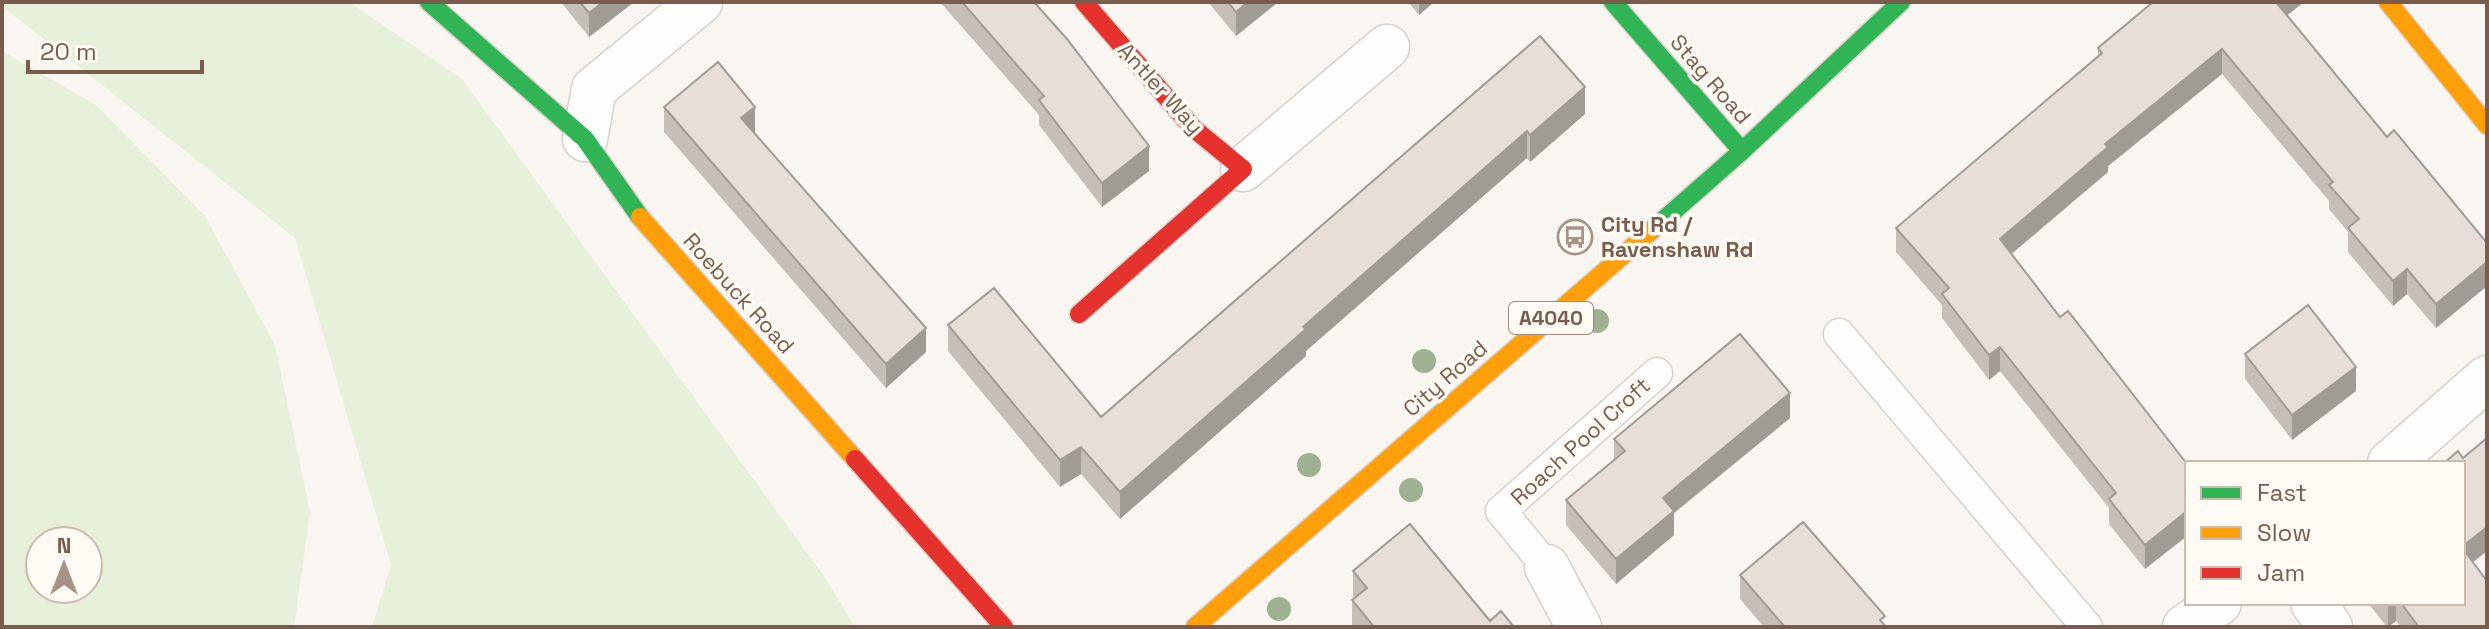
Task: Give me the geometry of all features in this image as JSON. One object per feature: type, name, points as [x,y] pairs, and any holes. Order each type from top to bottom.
[{"type":"street","name":"Roebuck Road","points":[[429,2],[585,139],[635,211],[1004,627]]},
{"type":"street","points":[[585,139],[594,89],[700,2]]},
{"type":"street","name":"Antler Way","points":[[1084,2],[1193,128],[1243,169]]},
{"type":"street","name":"Stag Road","points":[[1613,2],[1742,151]]},
{"type":"street","name":"City Road","points":[[1195,627],[1742,151],[1901,2]]},
{"type":"street","points":[[2388,2],[2487,125]]},
{"type":"street","points":[[1079,314],[1387,47]]},
{"type":"street","points":[[2392,461],[2487,378]]},
{"type":"street","name":"Roach Pool Croft","points":[[1547,567],[1579,627]]},
{"type":"street","points":[[2185,627],[2216,605]]},
{"type":"street","points":[[2314,605],[2330,627]]},
{"type":"lane","points":[[1839,334],[2087,627]]},
{"type":"lane","name":"Roach Pool Croft","points":[[1547,567],[1501,511],[1657,373]]},
{"type":"green space","points":[[2,2],[349,2],[462,79],[826,579],[855,627],[372,627],[391,565],[295,238],[2,6]]},
{"type":"green space","points":[[2,51],[96,105],[205,216],[275,345],[310,512],[294,627],[2,627]]},
{"type":"building","points":[[580,2],[603,2],[589,13]]},
{"type":"building","points":[[962,2],[1034,2],[1067,39],[1149,146],[1102,183],[1039,100],[1044,96]]},
{"type":"building","points":[[1228,2],[1248,2],[1236,12]]},
{"type":"building","points":[[2153,2],[2276,2],[2387,137],[2394,130],[2487,243],[2487,262],[2436,304],[2407,269],[2393,281],[2348,228],[2359,219],[2329,185],[2333,182],[2222,49],[2105,144],[2108,147],[2000,239],[2060,317],[2068,311],[2185,461],[2185,513],[2145,545],[2109,499],[2116,493],[2000,347],[1989,355],[1942,294],[1949,288],[1896,228],[2102,53],[2098,48]]},
{"type":"building","points":[[1540,36],[1585,87],[1530,135],[1527,131],[1120,492],[1081,447],[1060,460],[948,325],[994,288],[1101,417]]},
{"type":"building","points":[[718,62],[755,107],[741,118],[926,328],[886,364],[664,107]]},
{"type":"building","points":[[2308,305],[2356,367],[2292,415],[2245,354]]},
{"type":"building","points":[[1740,334],[1790,393],[1663,498],[1674,511],[1616,559],[1566,500],[1625,451],[1614,439]]},
{"type":"building","points":[[2487,438],[2487,527],[2465,544],[2465,461],[2446,461],[2458,451],[2463,458]]},
{"type":"building","points":[[1803,522],[1885,616],[1880,620],[1886,627],[1785,627],[1740,575]]},
{"type":"building","points":[[1410,524],[1490,621],[1501,611],[1514,627],[1374,627],[1352,600],[1367,588],[1353,571]]},
{"type":"building","points":[[2465,552],[2487,581],[2487,627],[2419,627],[2402,605],[2465,605]]},
{"type":"traffic: fast","points":[[429,2],[585,139],[640,217]]},
{"type":"traffic: fast","points":[[1613,2],[1742,151]]},
{"type":"traffic: fast","points":[[1651,231],[1742,151],[1901,2]]},
{"type":"traffic: slow","points":[[2388,2],[2487,125]]},
{"type":"traffic: slow","points":[[640,217],[855,459]]},
{"type":"traffic: slow","points":[[1195,627],[1651,231]]},
{"type":"traffic: jam","points":[[1079,314],[1243,169],[1193,128],[1084,2]]},
{"type":"traffic: jam","points":[[855,459],[1004,627]]},
{"type":"place","name":"City Rd / Ravenshaw Rd","points":[[1575,237]]}]
